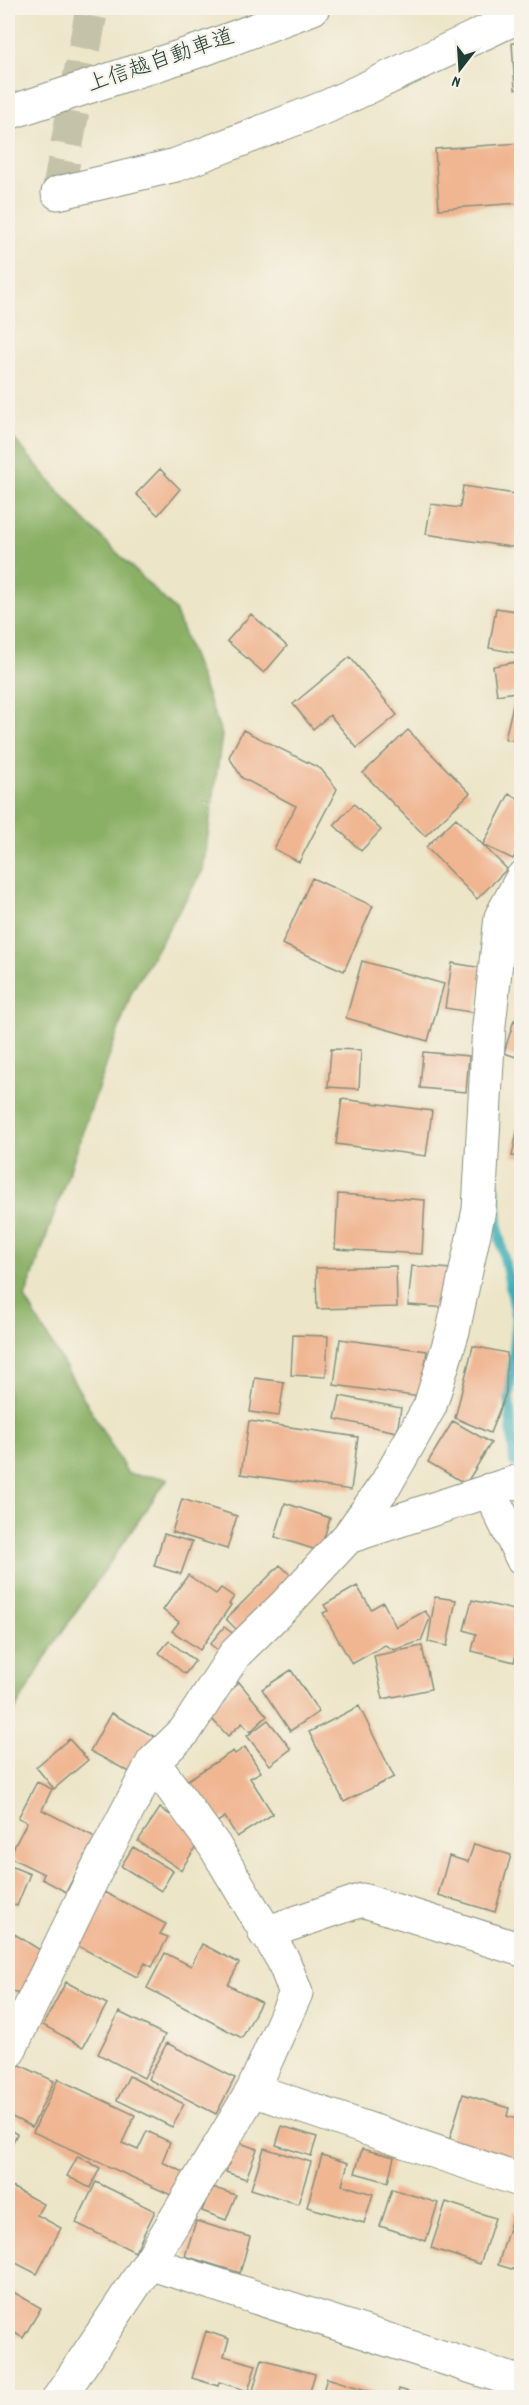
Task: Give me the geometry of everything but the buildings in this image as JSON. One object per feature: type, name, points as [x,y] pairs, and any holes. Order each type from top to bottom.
[{"type":"main road","name":"上信越自動車道","points":[[8,113],[204,49],[313,8]]},
{"type":"main road","points":[[58,193],[176,165],[326,107],[522,15]]},
{"type":"main road","points":[[8,2054],[96,1871],[153,1762],[185,1731],[235,1654],[286,1604],[348,1537],[386,1484],[430,1406],[453,1331],[479,1210],[489,1025],[501,917],[522,878]]},
{"type":"main road","points":[[348,1537],[503,1506],[522,1480]]},
{"type":"main road","points":[[503,1506],[522,1558]]},
{"type":"main road","points":[[58,2397],[149,2263],[254,2091],[296,1993],[283,1960],[214,1845],[153,1762]]},
{"type":"main road","points":[[265,1933],[362,1900],[522,1950]]},
{"type":"main road","points":[[254,2091],[522,2181]]},
{"type":"main road","points":[[149,2263],[522,2383]]},
{"type":"green space","points":[[8,432],[83,519],[175,610],[222,735],[203,870],[132,991],[25,1298],[128,1474],[168,1478],[55,1642],[8,1722]]},
{"type":"waterway","points":[[495,1186],[499,1234],[517,1319],[509,1398],[514,1462]]},
{"type":"tunnel","points":[[58,193],[92,8]]}]
